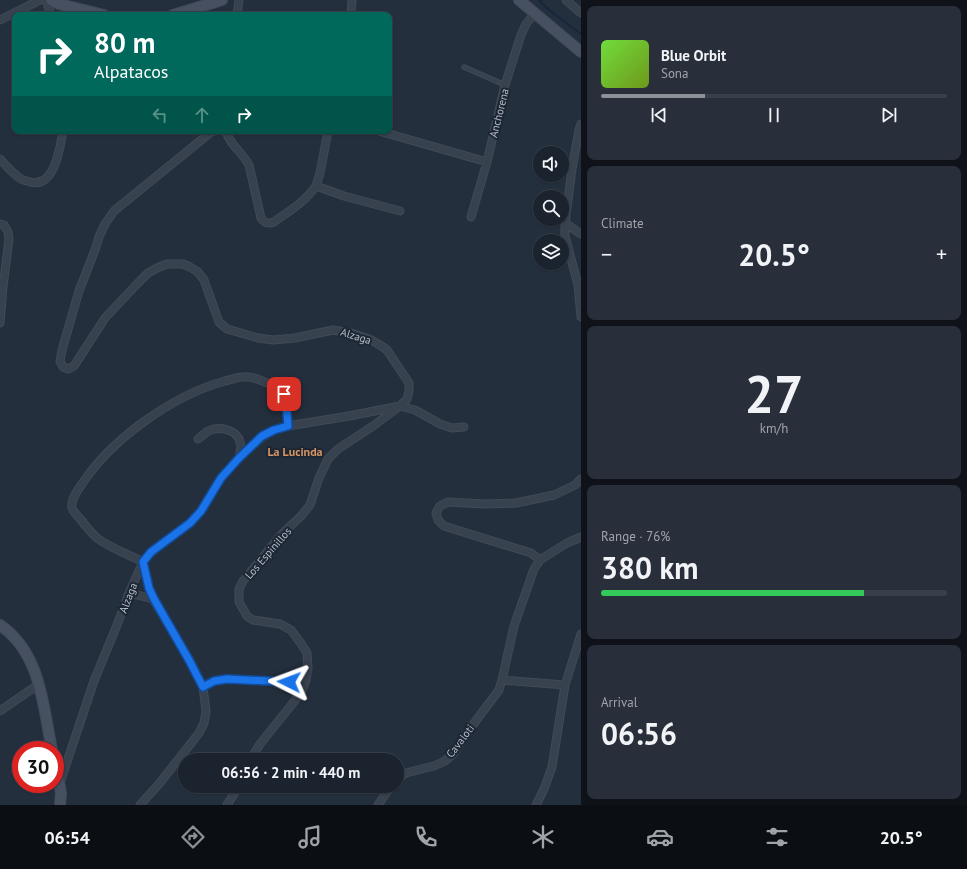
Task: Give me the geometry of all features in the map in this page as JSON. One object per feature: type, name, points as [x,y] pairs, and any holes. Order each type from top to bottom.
[{"type":"main road","points":[[51,0],[59,4],[92,12]]},
{"type":"main road","points":[[183,12],[222,0]]},
{"type":"main road","points":[[520,0],[581,52]]},
{"type":"main road","points":[[0,625],[15,638],[30,660],[39,684],[50,741]]},
{"type":"main road","points":[[60,805],[61,793]]},
{"type":"street","points":[[16,12],[40,0]]},
{"type":"street","points":[[46,0],[50,12]]},
{"type":"street","points":[[238,12],[239,0]]},
{"type":"street","points":[[351,12],[352,0]]},
{"type":"street","points":[[570,1],[581,13]]},
{"type":"street","name":"Anchorena","points":[[471,217],[487,162],[505,85],[521,35],[526,24],[535,13]]},
{"type":"street","points":[[0,20],[12,14]]},
{"type":"street","points":[[569,192],[581,124]]},
{"type":"street","points":[[0,160],[21,179],[33,183],[42,181],[48,176],[56,162],[62,134]]},
{"type":"street","name":"Alzaga","points":[[64,771],[94,681],[118,625],[129,593],[143,562],[151,552],[190,523],[201,511],[221,478],[262,436],[274,430],[288,426],[400,406],[407,399],[409,391],[409,383],[387,350],[380,344],[369,339],[351,333],[333,330],[295,338],[273,340],[258,338],[227,328],[219,322],[204,280],[198,272],[183,264],[167,264],[148,273],[105,318],[74,366],[68,368],[63,367],[60,361],[60,356],[79,291],[105,224],[114,211],[128,198],[208,134]]},
{"type":"street","points":[[226,134],[227,137],[246,159],[249,165],[261,218],[264,222],[269,224],[305,200],[316,186],[327,134]]},
{"type":"street","points":[[389,134],[487,162]]},
{"type":"street","points":[[316,186],[344,196],[400,211]]},
{"type":"street","points":[[0,224],[4,225],[8,232],[9,239],[0,323]]},
{"type":"street","points":[[565,226],[565,236],[578,285],[581,318]]},
{"type":"street","points":[[569,226],[581,234]]},
{"type":"street","points":[[140,805],[159,784],[199,733],[204,723],[206,711],[203,687],[154,599],[149,588],[143,562],[98,539],[72,509],[72,504],[86,477],[119,441],[155,414],[188,395],[214,384],[243,377],[256,378],[277,387],[284,394],[288,426]]},
{"type":"street","points":[[400,406],[415,410],[440,424],[452,428],[464,427]]},
{"type":"street","name":"Los Espinillos","points":[[254,753],[301,693],[306,680],[308,668],[307,653],[291,630],[280,624],[253,620],[248,616],[239,602],[239,589],[243,581],[281,535],[302,516],[310,505],[319,478],[328,458],[338,449],[400,406]]},
{"type":"street","points":[[198,439],[207,431],[217,428],[230,430],[240,440],[241,446],[239,458]]},
{"type":"street","points":[[581,479],[575,486],[554,495],[516,503],[484,504],[448,502],[440,506],[436,513],[438,520],[444,526],[531,553],[540,560],[567,543],[581,537]]},
{"type":"street","name":"Cavaloti","points":[[404,774],[434,766],[445,761],[453,754],[499,690],[514,626],[534,569],[540,560]]},
{"type":"street","points":[[129,593],[154,599]]},
{"type":"street","points":[[536,805],[552,767],[565,685],[581,634]]},
{"type":"street","points":[[203,687],[214,681],[227,679],[289,682],[297,687],[301,693]]},
{"type":"street","points":[[502,680],[565,685]]},
{"type":"street","points":[[0,711],[39,684]]},
{"type":"street","points":[[227,805],[234,793]]},
{"type":"street","points":[[378,805],[386,793]]},
{"type":"lane","points":[[464,67],[505,85]]},
{"type":"waterway","points":[[539,0],[549,10],[581,34]]},
{"type":"district","name":"La Lucinda","points":[[295,452]]},
{"type":"route","points":[[284,394],[288,426],[274,430],[262,436],[221,478],[201,511],[190,523],[151,552],[143,562],[149,588],[154,599],[203,687],[214,681],[227,679],[289,682]]}]
